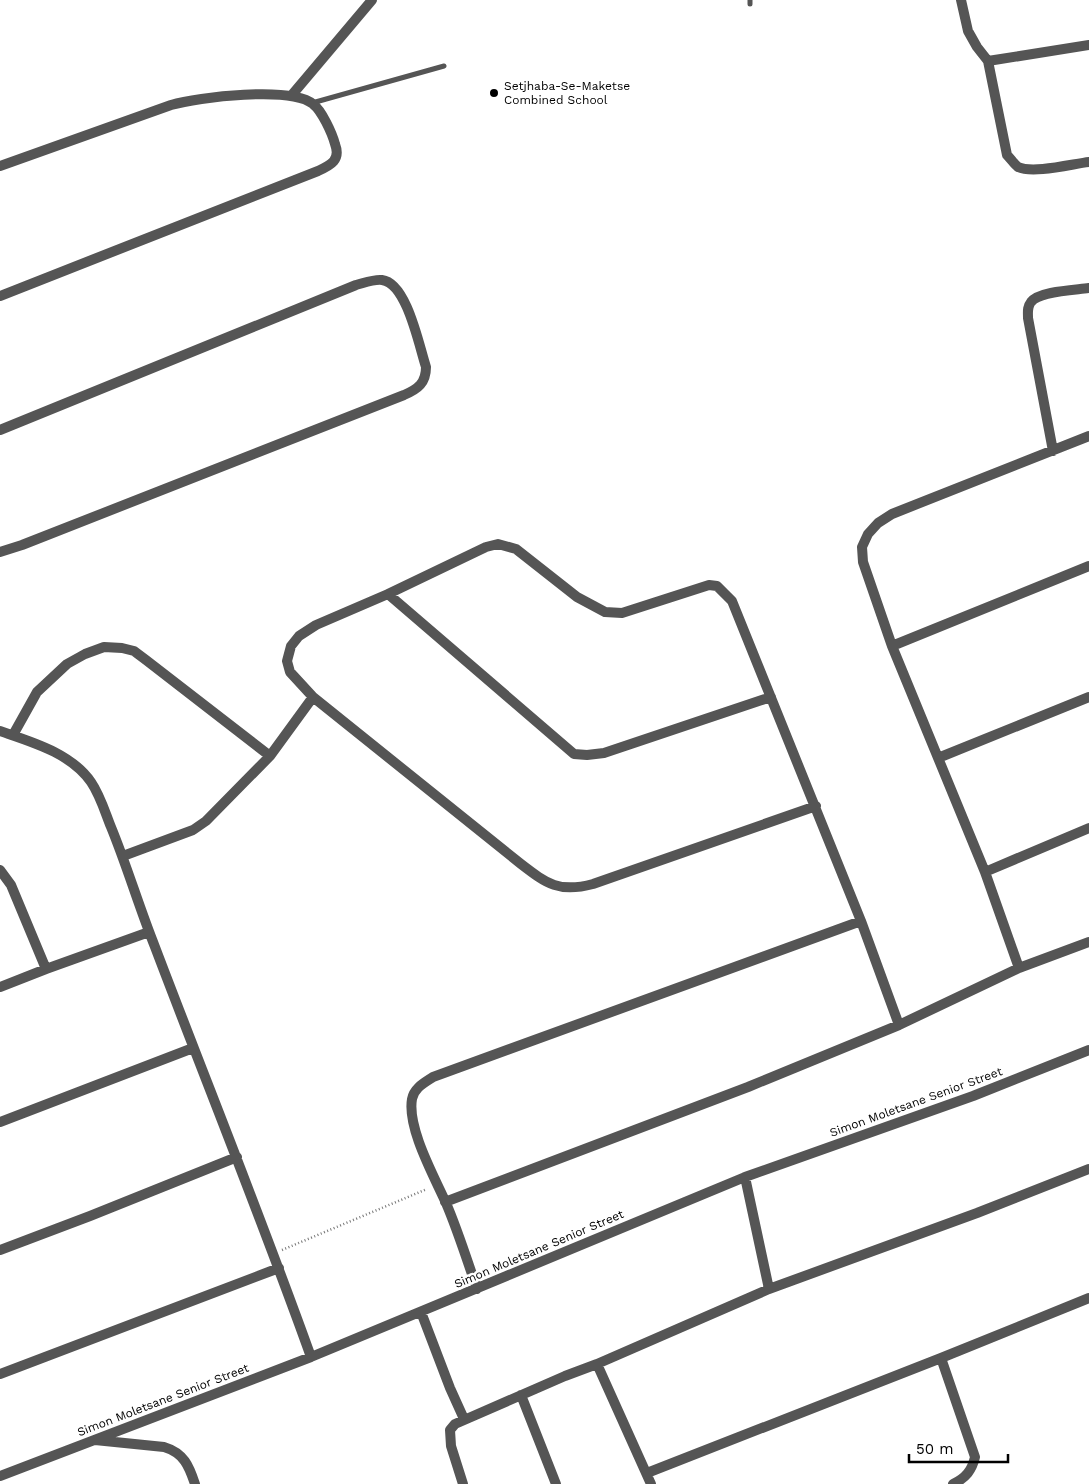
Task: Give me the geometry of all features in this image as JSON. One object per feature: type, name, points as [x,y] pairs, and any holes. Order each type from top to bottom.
[{"type":"street","points":[[290,96],[372,0]]},
{"type":"street","points":[[961,0],[968,31],[988,61],[1007,155],[1016,166],[1024,169],[1089,162]]},
{"type":"street","points":[[988,61],[1089,45]]},
{"type":"street","points":[[0,166],[171,105],[189,100],[226,95],[290,96],[312,103],[319,110],[335,143],[337,154],[331,166],[0,296]]},
{"type":"street","points":[[0,430],[356,285],[371,281],[382,280],[392,284],[405,301],[426,367],[423,383],[417,390],[0,552]]},
{"type":"street","points":[[1053,451],[1028,318],[1028,307],[1032,300],[1042,294],[1089,288]]},
{"type":"street","points":[[1019,968],[985,872],[892,646],[863,562],[862,547],[868,534],[892,514],[1089,436]]},
{"type":"street","points":[[816,806],[592,884],[567,888],[554,885],[539,878],[313,697],[290,672],[287,661],[291,646],[299,636],[316,625],[388,594],[486,547],[498,544],[516,549],[577,597],[605,612],[622,614],[708,585],[717,586],[732,601],[816,806],[862,921],[899,1025]]},
{"type":"street","points":[[892,646],[1089,566]]},
{"type":"street","points":[[388,594],[574,754],[604,754],[771,697]]},
{"type":"street","points":[[13,736],[37,692],[67,664],[104,647],[122,648],[134,651],[270,756]]},
{"type":"street","points":[[123,856],[193,830],[206,821],[270,756],[313,697]]},
{"type":"street","points":[[938,758],[1089,697]]},
{"type":"street","points":[[0,732],[59,754],[81,770],[100,797],[193,1048],[274,1253],[311,1357]]},
{"type":"street","points":[[985,872],[1089,828]]},
{"type":"street","points":[[0,870],[11,885],[46,968]]},
{"type":"street","points":[[477,1289],[412,1120],[413,1096],[420,1086],[433,1077],[862,921]]},
{"type":"street","points":[[0,987],[46,968],[149,932]]},
{"type":"street","points":[[445,1202],[748,1087],[899,1025],[1019,968],[1089,942]]},
{"type":"street","points":[[0,1122],[193,1048]]},
{"type":"street","name":"Simon Moletsane Senior Street","points":[[0,1476],[311,1357],[745,1177],[973,1096],[1089,1050]]},
{"type":"street","points":[[0,1250],[237,1157]]},
{"type":"street","points":[[463,1484],[451,1446],[450,1430],[455,1424],[464,1419],[598,1364],[769,1289],[977,1213],[1089,1169]]},
{"type":"street","points":[[745,1177],[769,1289]]},
{"type":"street","points":[[0,1374],[279,1268]]},
{"type":"street","points":[[647,1473],[1089,1298]]},
{"type":"street","points":[[421,1312],[464,1419]]},
{"type":"street","points":[[941,1358],[975,1457],[968,1475],[953,1484]]},
{"type":"street","points":[[598,1364],[651,1484]]},
{"type":"street","points":[[520,1395],[556,1484]]},
{"type":"street","points":[[93,1440],[164,1447],[173,1450],[186,1460],[195,1484]]},
{"type":"lane","points":[[312,103],[444,66]]},
{"type":"path","points":[[274,1253],[437,1185]]},
{"type":"place","name":"Setjhaba-Se-Maketse Combined School","points":[[494,93]]}]
